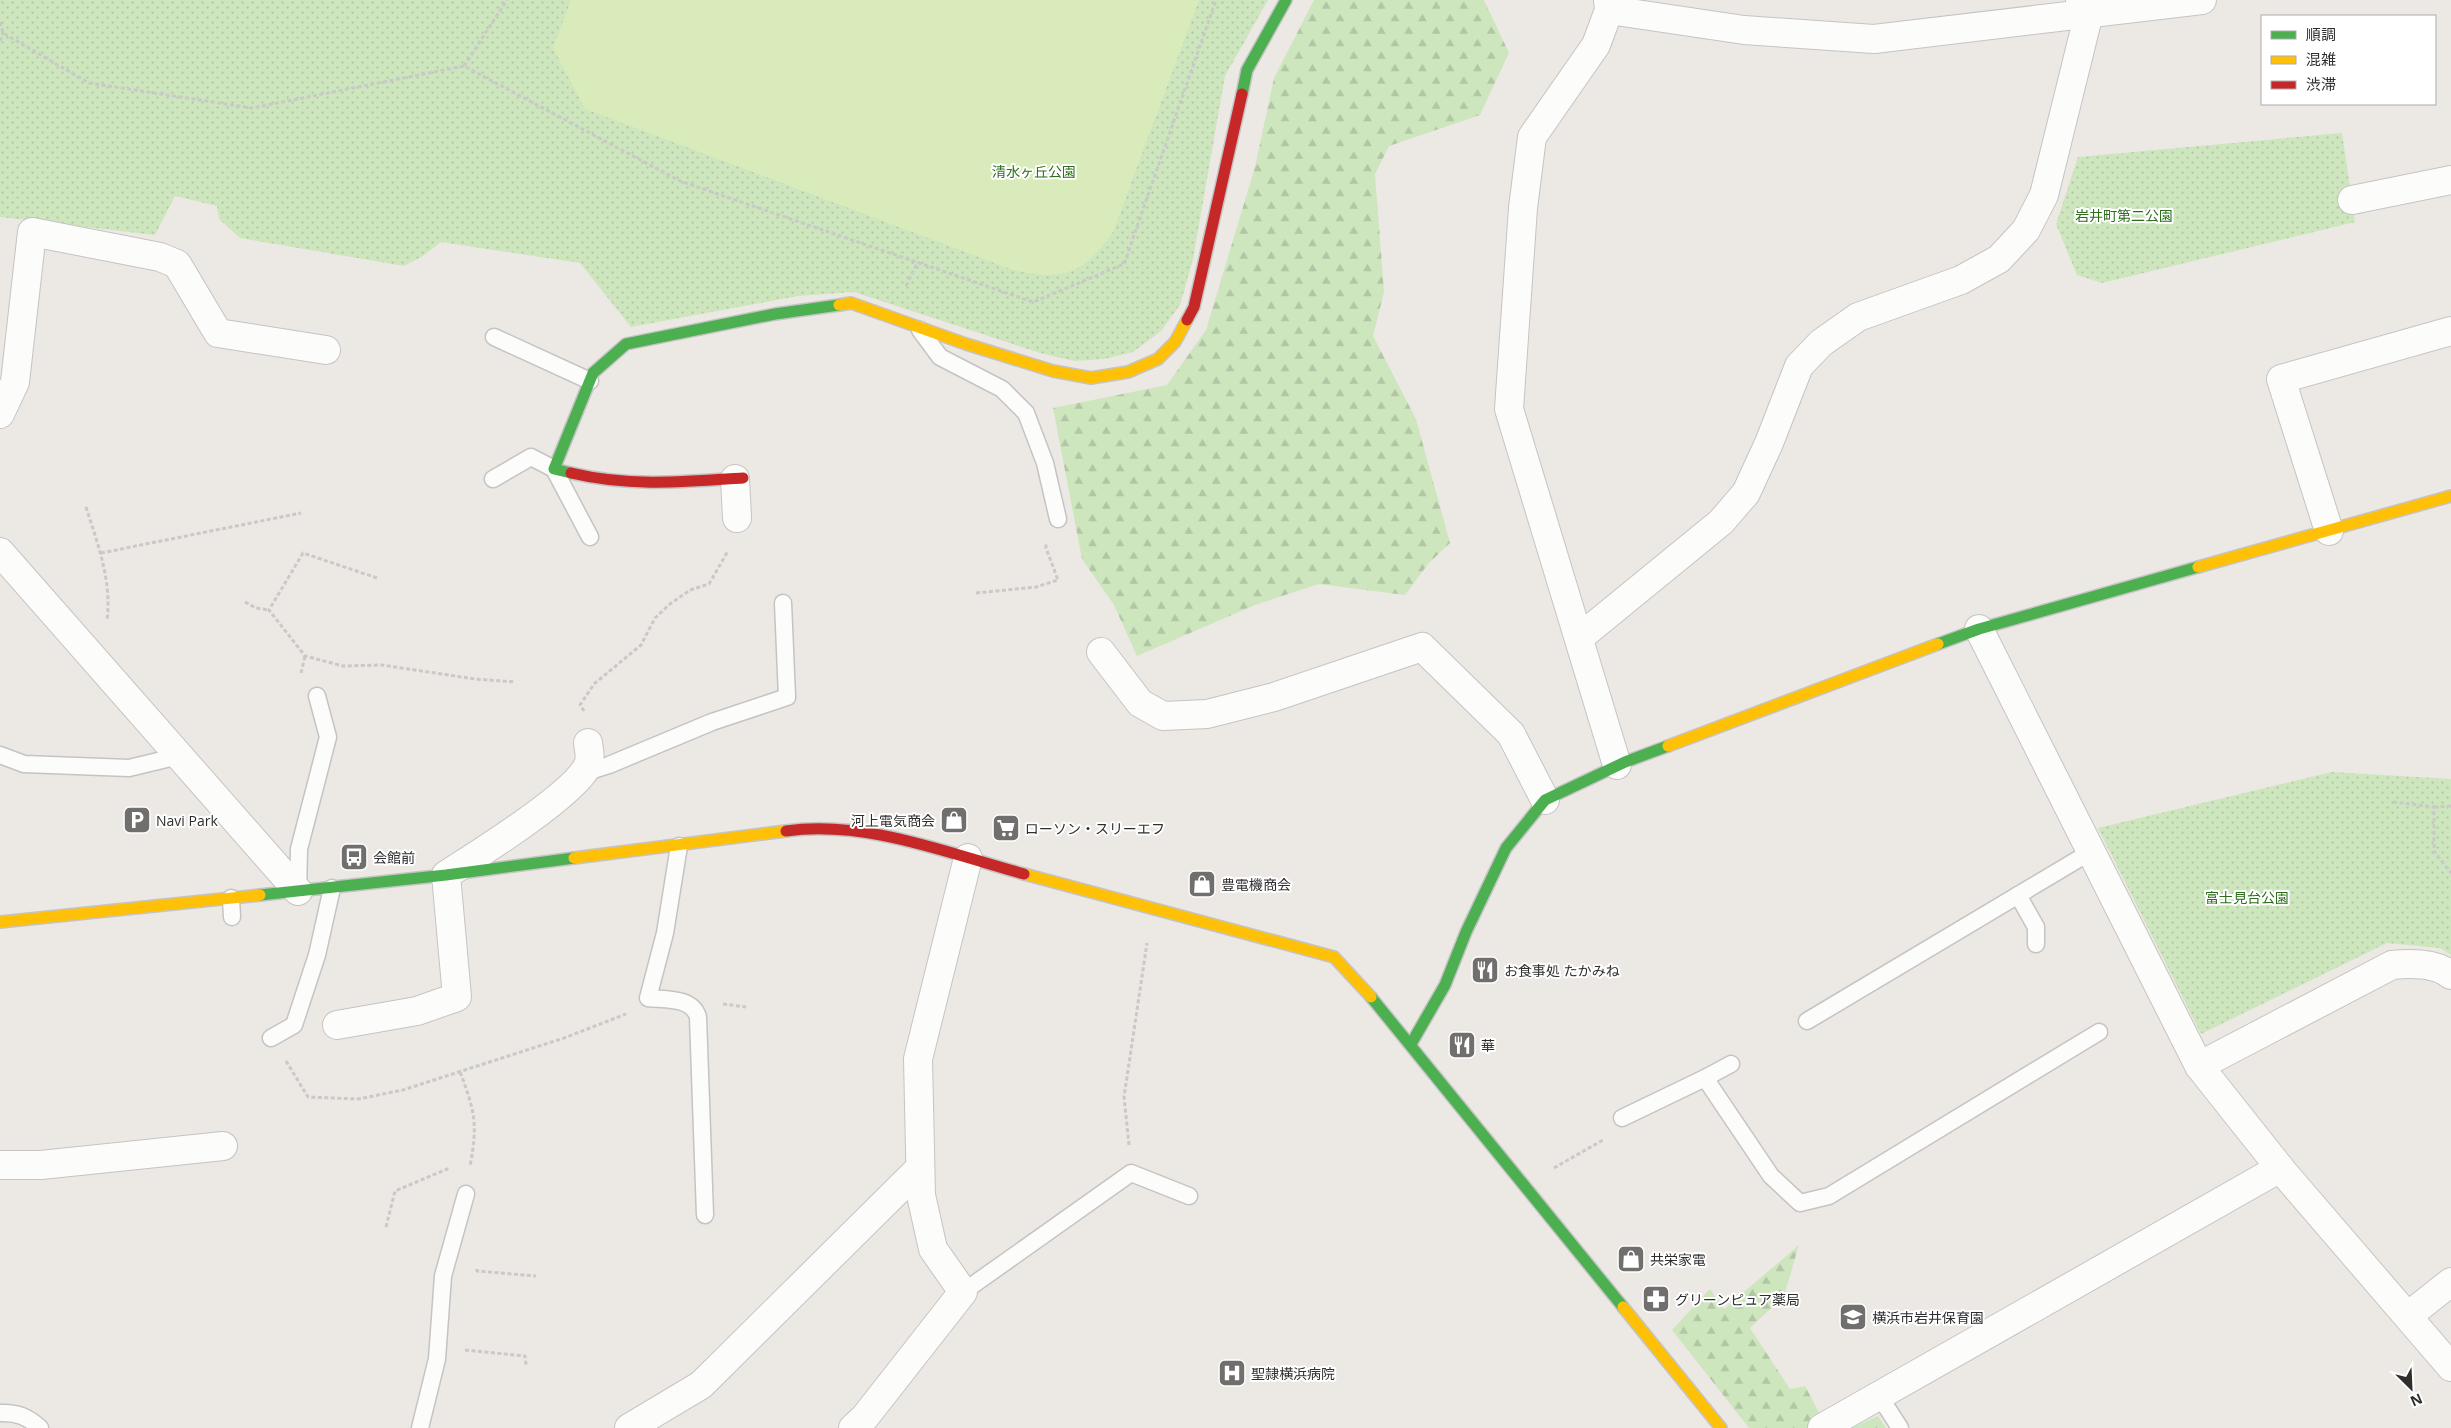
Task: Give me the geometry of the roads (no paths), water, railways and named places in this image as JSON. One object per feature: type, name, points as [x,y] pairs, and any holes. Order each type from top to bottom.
[{"type":"street","points":[[737,518],[739,478],[657,484],[601,480],[554,469],[593,374],[626,344],[775,314],[851,302],[1053,371],[1092,378],[1128,372],[1158,359],[1175,342],[1194,307],[1247,70],[1286,0]]},
{"type":"street","points":[[1618,765],[1509,409],[1523,208],[1532,137],[1596,45],[1609,5],[1744,30],[1874,39],[2084,7],[2202,0]]},
{"type":"street","points":[[1579,638],[1721,522],[1746,493],[1769,443],[1799,366],[1820,343],[1858,317],[1961,280],[1999,259],[2026,230],[2044,195],[2084,7]]},
{"type":"street","points":[[2352,200],[2451,180]]},
{"type":"street","points":[[0,414],[15,382],[32,232],[160,258],[177,264],[218,333],[326,350]]},
{"type":"street","points":[[2329,531],[2281,379],[2451,331]]},
{"type":"street","points":[[1411,1044],[1445,984],[1466,932],[1506,848],[1545,800],[1618,765],[1979,629],[2451,496]]},
{"type":"street","points":[[0,552],[11,579],[80,643],[298,891]]},
{"type":"street","points":[[1979,629],[2092,851],[2108,889],[2199,1066],[2280,1168],[2451,1367]]},
{"type":"street","points":[[1101,652],[1140,703],[1163,716],[1207,714],[1274,697],[1422,647],[1511,734],[1545,800]]},
{"type":"street","points":[[446,875],[489,847],[574,784],[589,764],[588,743]]},
{"type":"street","points":[[0,922],[446,875],[815,828],[881,835],[1334,957],[1378,1004],[1411,1044],[1721,1428]]},
{"type":"street","points":[[853,1428],[865,1417],[963,1292],[933,1249],[921,1195],[918,1059],[968,858]]},
{"type":"street","points":[[338,1025],[416,1010],[457,997],[446,875]]},
{"type":"street","points":[[2199,1066],[2392,965],[2415,963],[2446,971],[2451,975]]},
{"type":"street","points":[[0,1165],[41,1165],[223,1146]]},
{"type":"street","points":[[629,1428],[701,1385],[920,1168]]},
{"type":"street","points":[[1822,1428],[1880,1397],[2088,1275],[2280,1168]]},
{"type":"street","points":[[2408,1316],[2451,1282]]},
{"type":"lane","points":[[917,326],[940,357],[1002,389],[1026,413],[1045,463],[1058,519]]},
{"type":"lane","points":[[494,337],[590,381]]},
{"type":"lane","points":[[493,479],[531,457],[554,469],[590,537]]},
{"type":"lane","points":[[581,774],[609,765],[712,722],[788,697],[783,603]]},
{"type":"lane","points":[[298,891],[299,850],[328,737],[317,696]]},
{"type":"lane","points":[[0,755],[24,764],[129,768],[178,756]]},
{"type":"lane","points":[[679,846],[665,933],[648,998],[688,1003],[695,1008],[698,1017],[704,1215]]},
{"type":"lane","points":[[1807,1021],[2092,851]]},
{"type":"lane","points":[[271,1038],[294,1025],[317,955],[332,888]]},
{"type":"lane","points":[[2018,895],[2036,927],[2036,944]]},
{"type":"lane","points":[[231,898],[232,917]]},
{"type":"lane","points":[[1705,1078],[1771,1176],[1800,1203],[1829,1196],[2099,1032]]},
{"type":"lane","points":[[1622,1118],[1731,1064]]},
{"type":"lane","points":[[963,1292],[1131,1173],[1189,1196]]},
{"type":"lane","points":[[420,1428],[436,1359],[443,1276],[466,1194]]},
{"type":"lane","points":[[1880,1397],[1900,1428]]},
{"type":"lane","points":[[0,1413],[11,1412],[29,1418],[40,1428]]},
{"type":"place","name":"Navi Park","points":[[137,820]]},
{"type":"place","name":"河上電気商会","points":[[954,820]]},
{"type":"place","name":"ローソン・スリーエフ","points":[[1006,828]]},
{"type":"place","name":"会館前","points":[[354,857]]},
{"type":"place","name":"豊電機商会","points":[[1202,884]]},
{"type":"place","name":"お食事処 たかみね","points":[[1485,970]]},
{"type":"place","name":"華","points":[[1462,1045]]},
{"type":"place","name":"共栄家電","points":[[1631,1259]]},
{"type":"place","name":"グリーンピュア薬局","points":[[1656,1299]]},
{"type":"place","name":"横浜市岩井保育園","points":[[1853,1317]]},
{"type":"place","name":"聖隷横浜病院","points":[[1232,1373]]},
{"type":"park label","name":"清水ヶ丘公園","points":[[1034,171]]},
{"type":"park label","name":"岩井町第二公園","points":[[2124,215]]},
{"type":"park label","name":"富士見台公園","points":[[2247,897]]}]
